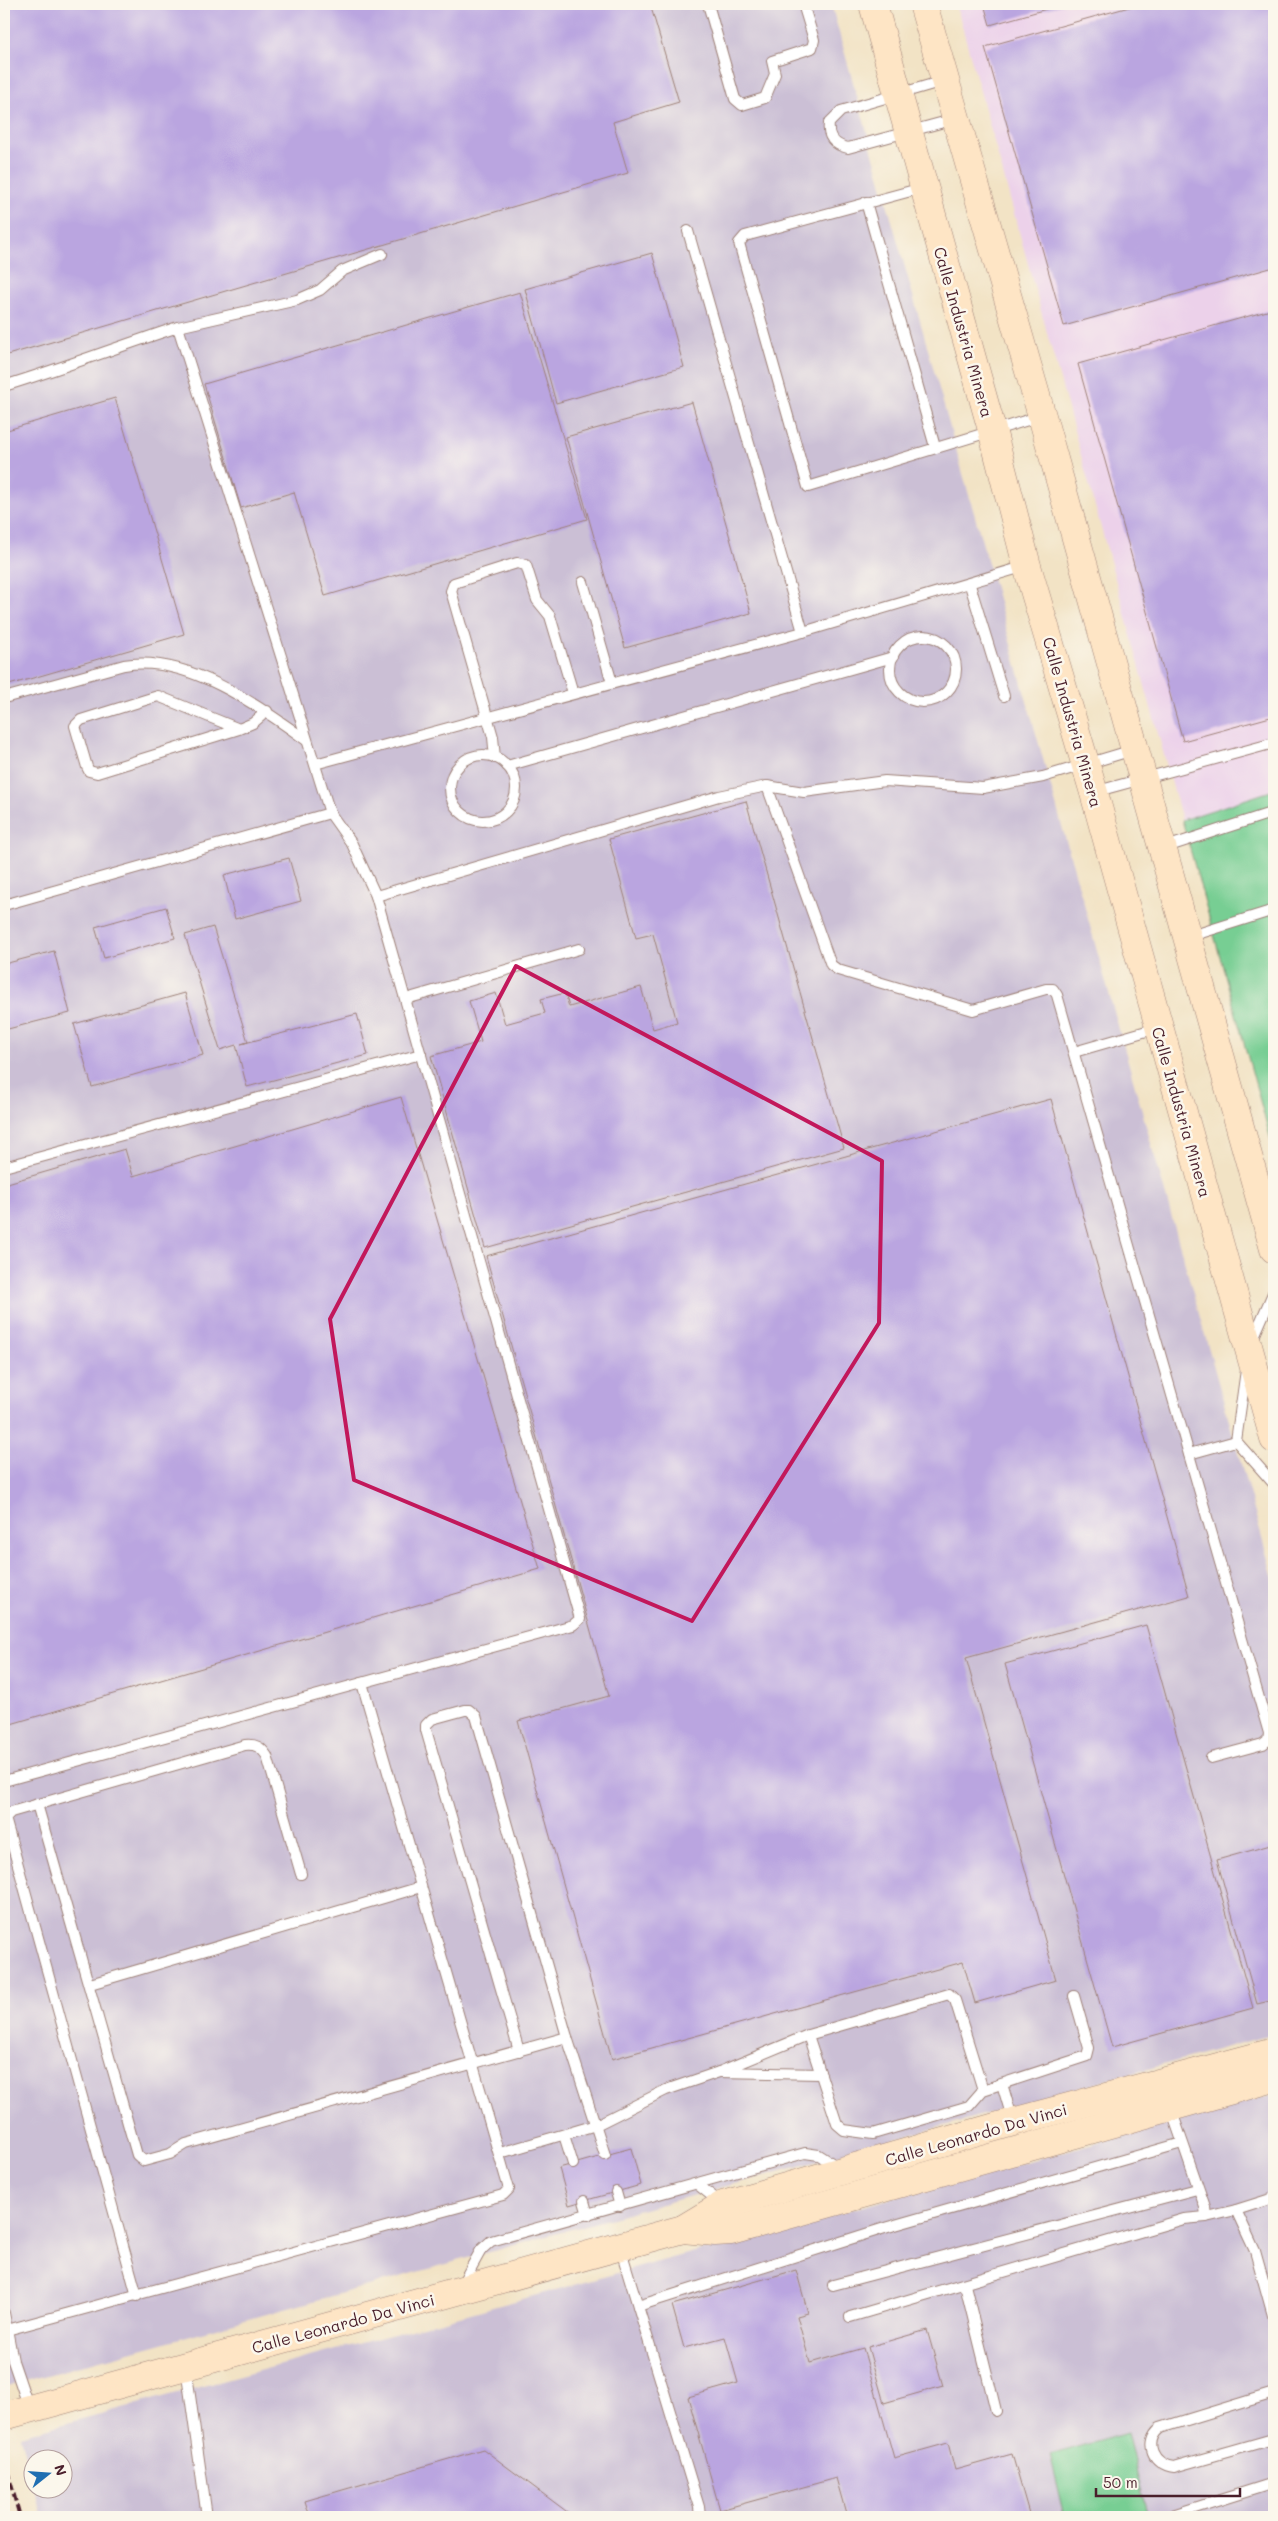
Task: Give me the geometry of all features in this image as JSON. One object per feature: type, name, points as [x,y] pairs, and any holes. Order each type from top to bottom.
[{"type":"main road","name":"Calle Industria Minera","points":[[873,4],[992,430],[1027,566],[1094,793],[1274,1439]]},
{"type":"main road","points":[[923,4],[1042,416],[1274,1249]]},
{"type":"main road","name":"Calle Leonardo Da Vinci","points":[[16,2413],[683,2229],[723,2205],[1014,2122],[1274,2052]]},
{"type":"main road","name":"Calle Leonardo Da Vinci","points":[[683,2229],[715,2232],[731,2230],[1170,2106],[1272,2081]]},
{"type":"lane","points":[[708,4],[736,99],[742,105],[765,98],[774,77],[772,61],[812,48],[814,40],[804,4]]},
{"type":"lane","points":[[944,81],[836,114],[829,123],[830,135],[836,144],[848,148],[955,119]]},
{"type":"lane","points":[[924,187],[745,236],[739,243],[808,487],[1042,416]]},
{"type":"lane","points":[[866,202],[935,447]]},
{"type":"lane","points":[[688,232],[803,632]]},
{"type":"lane","points":[[4,386],[70,366],[104,350],[178,327],[297,300],[320,290],[342,271],[382,254]]},
{"type":"lane","points":[[4,1781],[574,1626],[580,1619],[376,896],[352,844],[330,813],[178,327]]},
{"type":"lane","points":[[495,758],[495,747],[451,586],[457,580],[517,563],[526,565],[537,600],[550,616],[573,693]]},
{"type":"lane","points":[[315,764],[803,632],[1027,566]]},
{"type":"lane","points":[[583,582],[612,683]]},
{"type":"lane","points":[[970,584],[1004,696]]},
{"type":"lane","points":[[507,766],[892,657],[907,640],[917,636],[928,636],[948,646],[955,661],[956,677],[952,687],[940,698],[924,703],[904,696],[893,682],[890,668],[892,657]]},
{"type":"lane","points":[[4,698],[138,662],[173,667],[227,689],[266,711],[306,740]]},
{"type":"lane","points":[[239,729],[158,696],[81,720],[75,726],[87,767],[93,773],[239,729],[253,723],[266,711]]},
{"type":"lane","points":[[1094,793],[1274,743]]},
{"type":"lane","points":[[376,896],[719,796],[767,786],[804,792],[885,782],[984,788],[1085,766],[1134,750]]},
{"type":"lane","points":[[477,756],[495,758],[507,766],[513,775],[516,785],[516,796],[504,814],[484,822],[464,815],[456,808],[451,798],[450,786],[452,776],[458,766],[466,759],[477,756]]},
{"type":"lane","points":[[767,786],[831,965],[838,970],[973,1010],[1046,989],[1053,990],[1057,995],[1269,1733],[1268,1740],[1263,1744],[1211,1758]]},
{"type":"lane","points":[[1162,848],[1274,812]]},
{"type":"lane","points":[[4,905],[330,813]]},
{"type":"lane","points":[[1187,937],[1274,910]]},
{"type":"lane","points":[[406,999],[579,949]]},
{"type":"lane","points":[[1074,1052],[1158,1028]]},
{"type":"lane","points":[[4,1167],[421,1054]]},
{"type":"lane","points":[[1274,1291],[1249,1348],[1236,1441],[1274,1484]]},
{"type":"lane","points":[[1190,1454],[1236,1441]]},
{"type":"lane","points":[[7,2330],[503,2195],[509,2189],[362,1683]]},
{"type":"lane","points":[[518,2051],[426,1730],[426,1725],[432,1719],[465,1710],[469,1710],[476,1716],[567,2037],[605,2155]]},
{"type":"lane","points":[[137,2296],[5,1822],[7,1814],[245,1744],[254,1744],[262,1749],[267,1756],[301,1874]]},
{"type":"lane","points":[[37,1804],[90,1984],[137,2155],[140,2159],[148,2161],[170,2154],[186,2144],[567,2037]]},
{"type":"lane","points":[[90,1984],[421,1887]]},
{"type":"lane","points":[[500,2153],[596,2125],[666,2090],[720,2072],[808,2035],[949,1994],[956,2000],[983,2090]]},
{"type":"lane","points":[[808,2035],[840,2128],[869,2134],[968,2106],[983,2090],[1087,2056],[1089,2048],[1074,1996]]},
{"type":"lane","points":[[720,2072],[821,2074]]},
{"type":"lane","points":[[1002,2084],[1014,2122]]},
{"type":"lane","points":[[1170,2106],[1206,2217]]},
{"type":"lane","points":[[564,2135],[573,2164]]},
{"type":"lane","points":[[638,2306],[888,2227],[1182,2143]]},
{"type":"lane","points":[[458,2292],[485,2244],[805,2153],[819,2155],[843,2170]]},
{"type":"lane","points":[[697,2184],[723,2205]]},
{"type":"lane","points":[[832,2285],[1197,2188]]},
{"type":"lane","points":[[616,2192],[620,2206]]},
{"type":"lane","points":[[850,2317],[965,2285],[1184,2219],[1206,2217],[1236,2210],[1274,2198]]},
{"type":"lane","points":[[584,2200],[588,2215]]},
{"type":"lane","points":[[1236,2210],[1255,2251],[1274,2319]]},
{"type":"lane","points":[[620,2246],[699,2507],[700,2517]]},
{"type":"lane","points":[[965,2285],[996,2411]]},
{"type":"lane","points":[[4,2312],[13,2361],[16,2413]]},
{"type":"lane","points":[[186,2366],[208,2517]]},
{"type":"lane","points":[[1273,2439],[1174,2467],[1161,2463],[1152,2453],[1150,2442],[1155,2432],[1160,2428],[1274,2393]]},
{"type":"lane","points":[[1166,2517],[1274,2483]]},
{"type":"highlighted area","points":[[516,966],[882,1161],[879,1323],[692,1621],[354,1480],[330,1319]]},
{"type":"shaded area","points":[[4,4],[831,4],[1274,1581],[1274,2034],[4,2387]]},
{"type":"shaded area","points":[[956,4],[1274,4],[1274,790],[1182,820]]},
{"type":"shaded area","points":[[1274,2094],[1274,2517],[1148,2517],[1127,2433],[1050,2455],[1065,2517],[43,2517],[37,2498],[72,2498],[72,2448],[23,2448],[20,2436]]},
{"type":"green space","points":[[1274,790],[1274,1151],[1182,820]]},
{"type":"green space","points":[[1127,2433],[1148,2517],[1065,2517],[1050,2455]]},
{"type":"building","points":[[4,4],[650,4],[679,102],[613,122],[628,173],[4,356]]},
{"type":"building","points":[[984,4],[1064,4],[990,25]]},
{"type":"building","points":[[1140,4],[1274,4],[1274,267],[1064,326],[985,47]]},
{"type":"building","points":[[652,253],[684,367],[556,403],[525,289]]},
{"type":"building","points":[[520,292],[587,519],[325,596],[294,492],[241,508],[204,384]]},
{"type":"building","points":[[1274,309],[1274,716],[1183,741],[1078,364]]},
{"type":"building","points":[[115,398],[184,634],[9,685],[4,668],[4,431]]},
{"type":"building","points":[[692,402],[751,613],[625,648],[566,437]]},
{"type":"building","points":[[746,801],[844,1148],[485,1248],[431,1056],[481,1042],[469,1001],[496,993],[505,1024],[545,1013],[541,999],[565,993],[569,1007],[641,987],[653,1029],[677,1022],[653,934],[636,938],[609,839]]},
{"type":"building","points":[[289,858],[301,901],[235,919],[224,875]]},
{"type":"building","points":[[166,907],[175,938],[104,958],[95,927]]},
{"type":"building","points":[[213,927],[248,1042],[241,1044],[357,1014],[368,1055],[247,1087],[236,1045],[220,1050],[185,935]]},
{"type":"building","points":[[54,951],[70,1013],[4,1030],[4,964]]},
{"type":"building","points":[[185,993],[203,1055],[92,1087],[74,1024]]},
{"type":"building","points":[[401,1097],[540,1569],[4,1726],[4,1184],[125,1149],[133,1176]]},
{"type":"building","points":[[1051,1099],[1189,1596],[966,1658],[1056,1980],[975,2003],[963,1962],[612,2059],[518,1721],[609,1696],[486,1256]]},
{"type":"building","points":[[1146,1625],[1253,2008],[1112,2047],[1005,1664]]},
{"type":"building","points":[[1274,1844],[1274,2000],[1257,2004],[1217,1860]]},
{"type":"building","points":[[631,2148],[641,2185],[569,2205],[559,2168]]},
{"type":"building","points":[[796,2270],[808,2313],[797,2316],[810,2363],[863,2348],[894,2458],[948,2443],[955,2470],[1012,2454],[1030,2517],[847,2517],[836,2478],[720,2510],[688,2397],[738,2383],[725,2337],[684,2348],[672,2305]]},
{"type":"building","points":[[927,2330],[943,2386],[884,2403],[868,2347]]},
{"type":"building","points":[[483,2449],[574,2517],[310,2517],[305,2501]]},
{"type":"railway","points":[[4,2459],[20,2517]]}]
